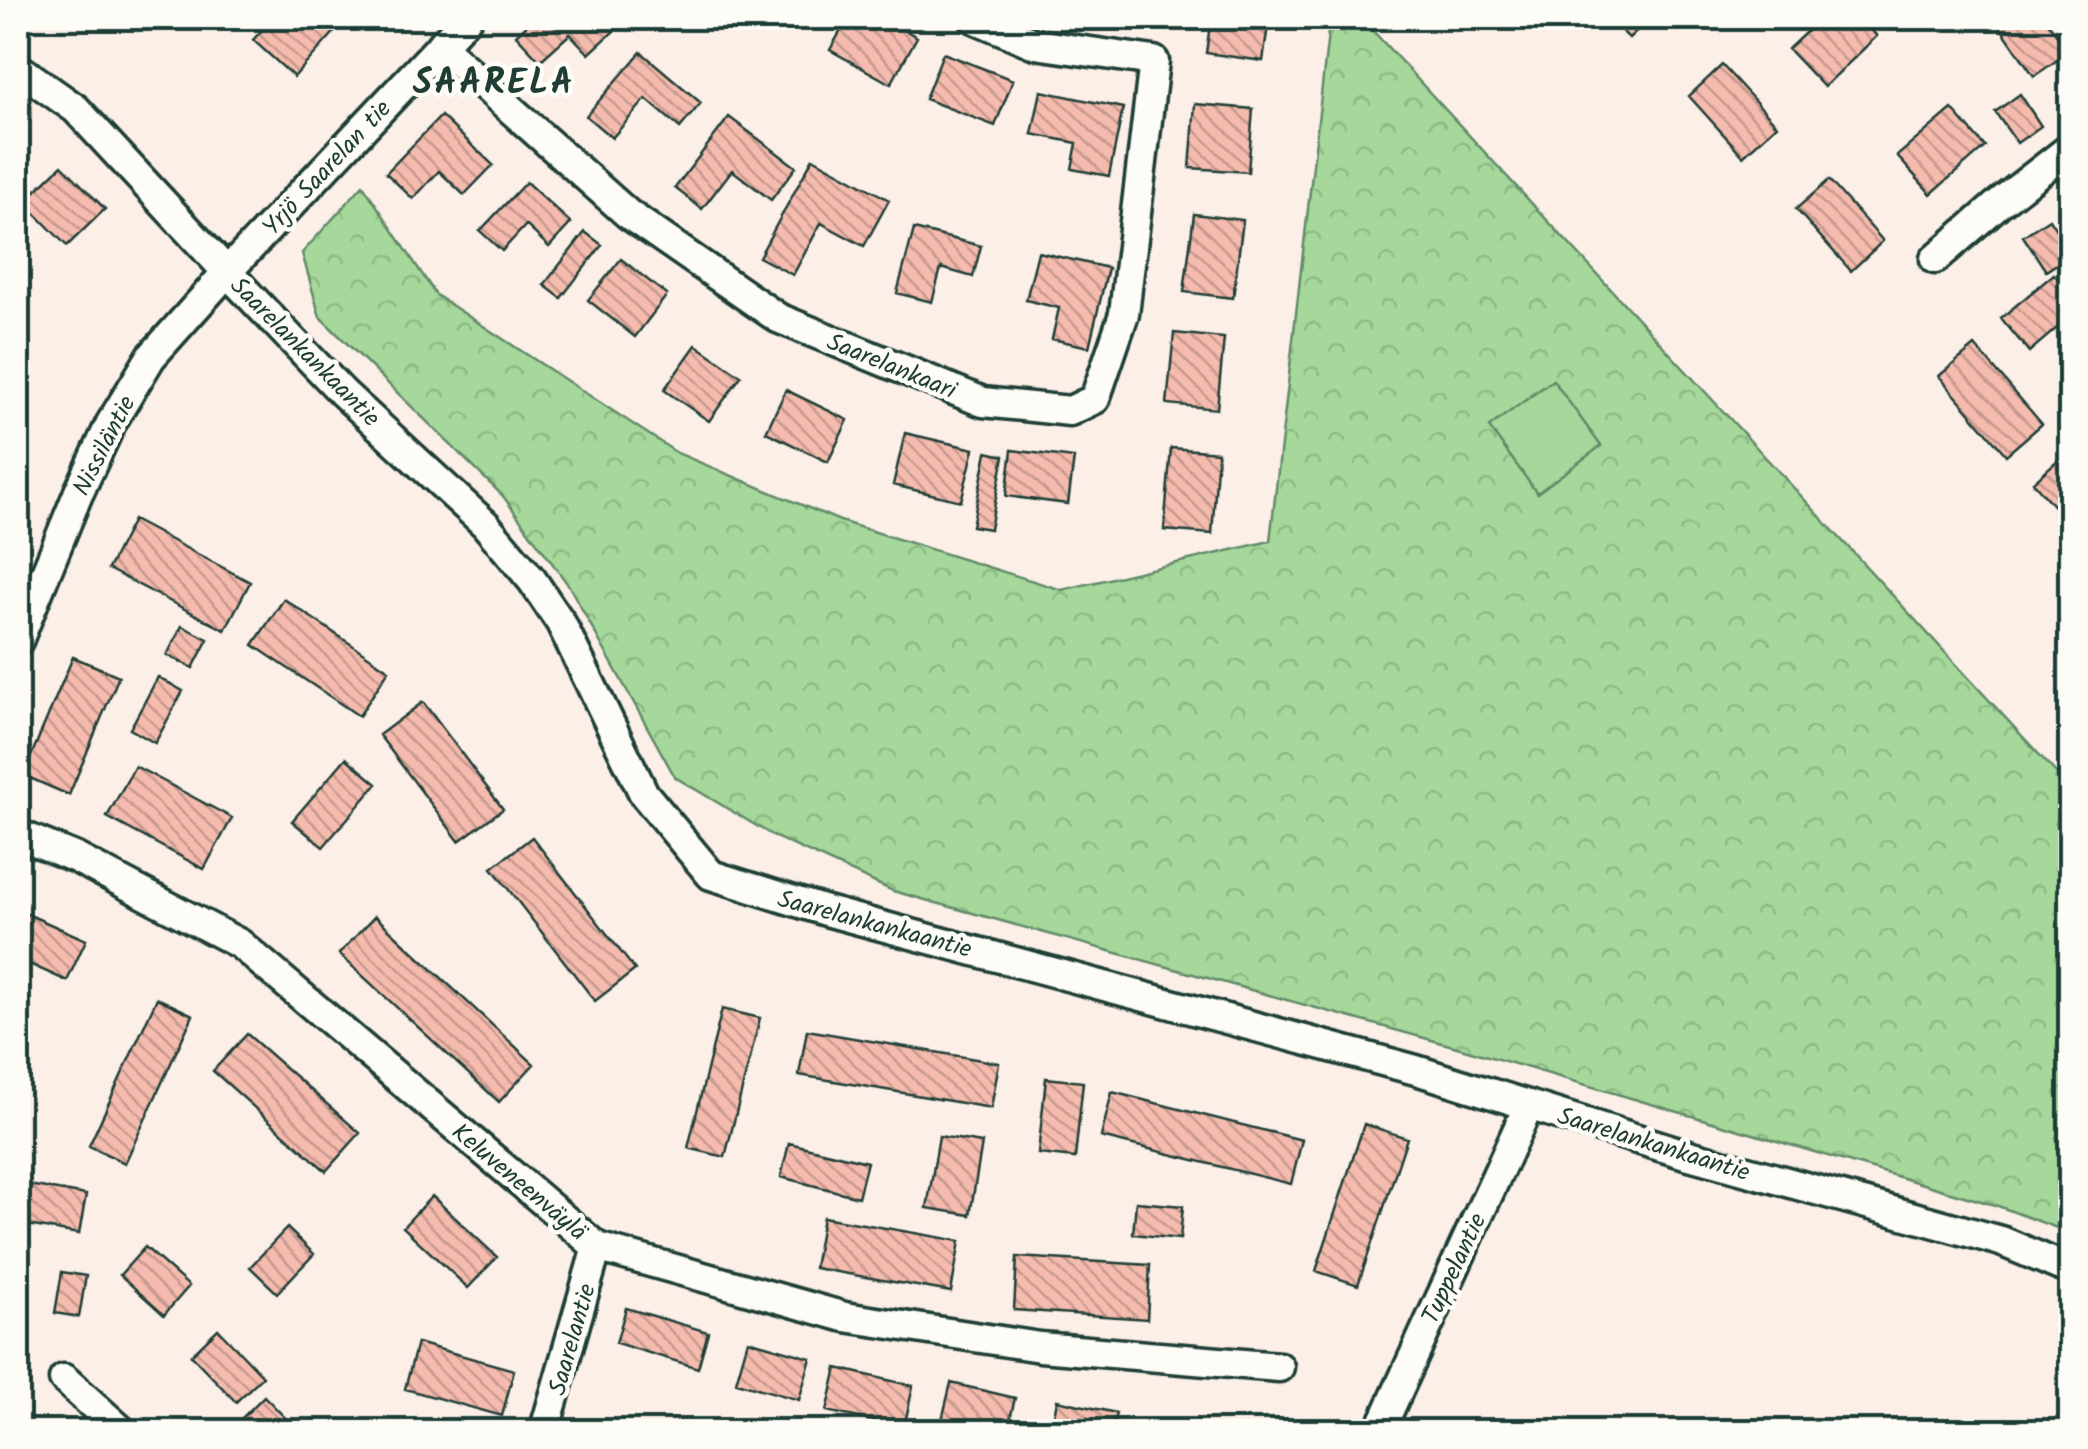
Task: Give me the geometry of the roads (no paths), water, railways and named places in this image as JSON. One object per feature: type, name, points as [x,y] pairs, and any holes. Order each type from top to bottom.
[{"type":"street","name":"Yrjö Saarelan tie","points":[[226,272],[467,18]]},
{"type":"street","name":"Saarelankaari","points":[[440,46],[628,214],[778,318],[982,402],[1070,410],[1096,398],[1124,314],[1154,61],[1035,44],[974,18]]},
{"type":"street","name":"Saarelankankaantie","points":[[18,68],[76,108],[343,393],[485,524],[532,580],[561,624],[644,794],[711,875],[826,911],[1416,1070],[1682,1153],[2001,1241],[2070,1270]]},
{"type":"street","points":[[1936,260],[1998,204],[2070,148]]},
{"type":"street","name":"Nissiläntie","points":[[18,641],[78,494],[112,423],[150,357],[226,272]]},
{"type":"street","name":"Keluveneenväylä","points":[[18,834],[76,858],[240,944],[598,1247],[845,1317],[1040,1348],[1279,1367]]},
{"type":"street","name":"Tuppelantie","points":[[1378,1432],[1529,1105]]},
{"type":"street","name":"Saarelantie","points":[[544,1432],[598,1247]]},
{"type":"street","points":[[64,1379],[122,1432]]},
{"type":"district","name":"SAARELA","points":[[494,81]]}]
